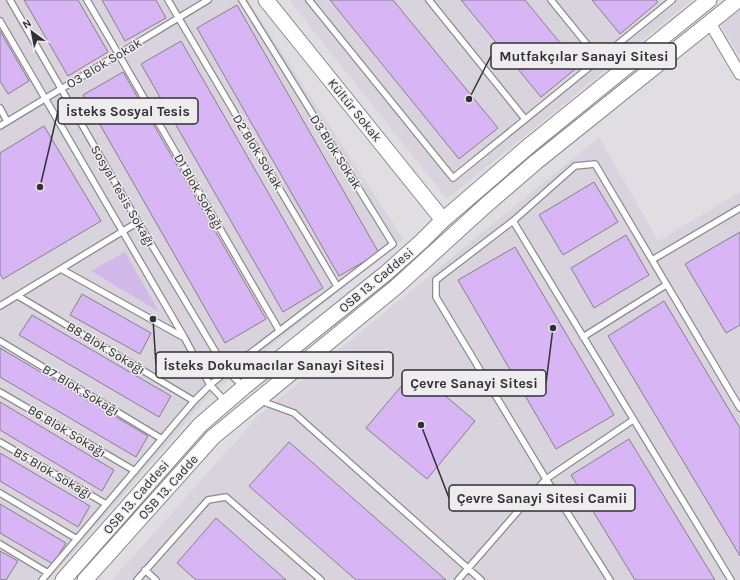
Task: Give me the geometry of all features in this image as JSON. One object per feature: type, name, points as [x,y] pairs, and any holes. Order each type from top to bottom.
[{"type":"street","name":"Kültür Sokak","points":[[266,0],[443,220]]},
{"type":"street","name":"OSB 13. Caddesi","points":[[257,399],[396,287],[536,162],[738,0]]},
{"type":"street","name":"OSB 13. Caddesi","points":[[63,580],[200,425],[244,387],[385,274],[443,220],[530,145],[707,2]]},
{"type":"street","points":[[707,2],[710,23],[740,74]]},
{"type":"street","points":[[244,387],[257,399]]},
{"type":"street","name":"OSB 13. Cadde","points":[[85,580],[213,437],[257,399]]},
{"type":"street","points":[[226,402],[240,414]]},
{"type":"lane","name":"Sosyal Tesis Sokağı","points":[[10,0],[138,222],[227,371],[244,387]]},
{"type":"lane","name":"D1 Blok Sokağı","points":[[87,0],[279,330]]},
{"type":"lane","name":"D2 Blok Sokak","points":[[168,0],[337,286]]},
{"type":"lane","name":"O3 Blok Sokak","points":[[0,126],[208,0]]},
{"type":"lane","name":"D3 Blok Sokak","points":[[242,0],[393,244],[337,286]]},
{"type":"lane","points":[[309,0],[453,178],[672,0]]},
{"type":"lane","points":[[429,0],[526,119]]},
{"type":"lane","points":[[551,0],[599,59]]},
{"type":"lane","name":"Sosyal Tesis Sokağı","points":[[0,21],[184,337],[210,385],[226,402]]},
{"type":"lane","points":[[0,108],[7,121]]},
{"type":"lane","points":[[610,580],[546,479],[436,297],[436,280],[513,221],[575,166],[595,164],[740,408]]},
{"type":"lane","points":[[652,260],[740,208]]},
{"type":"lane","points":[[513,221],[731,580]]},
{"type":"lane","points":[[0,306],[138,222]]},
{"type":"lane","points":[[62,268],[184,337]]},
{"type":"lane","points":[[583,337],[666,285]]},
{"type":"lane","points":[[42,580],[194,401],[210,385],[337,286]]},
{"type":"lane","name":"B8 Blok Sokağı","points":[[18,296],[194,401]]},
{"type":"lane","name":"B7 Blok Sokağı","points":[[0,341],[162,439]]},
{"type":"lane","name":"B6 Blok Sokağı","points":[[0,392],[135,471]]},
{"type":"lane","points":[[257,399],[294,413],[481,580]]},
{"type":"lane","points":[[458,580],[546,479],[634,420]]},
{"type":"lane","name":"B5 Blok Sokağı","points":[[0,442],[106,504]]},
{"type":"lane","points":[[0,493],[77,539]]},
{"type":"lane","points":[[137,580],[208,500],[226,498],[321,580]]},
{"type":"lane","points":[[0,544],[48,573]]},
{"type":"lane","points":[[145,570],[156,580]]},
{"type":"shaded area","points":[[0,0],[248,0],[403,239],[207,398],[49,580],[0,580]]},
{"type":"shaded area","points":[[289,0],[692,0],[447,199]]},
{"type":"shaded area","points":[[740,0],[740,58],[716,17]]},
{"type":"shaded area","points":[[599,137],[658,241],[740,192],[740,580],[112,580],[259,415]]},
{"type":"shaded area","points":[[125,252],[159,312],[91,271]]},
{"type":"building","points":[[24,0],[78,0],[108,52],[68,76]]},
{"type":"building","points":[[102,0],[156,0],[166,18],[125,41]]},
{"type":"building","points":[[330,0],[393,0],[498,128],[459,159]]},
{"type":"building","points":[[461,0],[525,0],[579,66],[541,97]]},
{"type":"building","points":[[592,0],[656,0],[658,2],[620,34]]},
{"type":"building","points":[[237,5],[379,253],[339,276],[197,28]]},
{"type":"building","points":[[0,31],[29,81],[8,94],[0,81]]},
{"type":"building","points":[[181,41],[323,288],[283,312],[141,64]]},
{"type":"building","points":[[123,72],[266,319],[225,343],[83,95]]},
{"type":"building","points":[[44,126],[101,221],[3,279],[0,274],[0,153]]},
{"type":"building","points":[[594,182],[618,222],[563,255],[539,215]]},
{"type":"building","points":[[740,232],[740,325],[726,333],[685,264]]},
{"type":"building","points":[[626,235],[649,275],[594,308],[571,268]]},
{"type":"building","points":[[515,247],[614,415],[556,449],[458,280]]},
{"type":"building","points":[[82,294],[151,333],[140,354],[70,315]]},
{"type":"building","points":[[664,301],[740,428],[740,556],[608,336]]},
{"type":"building","points":[[32,315],[171,396],[159,417],[19,335]]},
{"type":"building","points":[[0,348],[148,436],[136,457],[0,377]]},
{"type":"building","points":[[415,370],[475,421],[427,479],[366,428]]},
{"type":"building","points":[[0,402],[114,470],[102,491],[0,430]]},
{"type":"building","points":[[629,439],[715,580],[635,580],[571,475]]},
{"type":"building","points":[[289,442],[446,580],[356,580],[249,486]]},
{"type":"building","points":[[0,453],[90,506],[78,527],[0,481]]},
{"type":"building","points":[[0,504],[66,543],[53,564],[0,533]]},
{"type":"building","points":[[216,518],[286,580],[196,580],[177,563]]},
{"type":"building","points":[[0,551],[18,561],[6,580],[0,579]]},
{"type":"place","name":"Mutfakçılar Sanayi Sitesi","points":[[469,99]]},
{"type":"place","name":"İsteks Sosyal Tesis","points":[[40,187]]},
{"type":"place","name":"İsteks Dokumacılar Sanayi Sitesi","points":[[153,319]]},
{"type":"place","name":"Çevre Sanayi Sitesi","points":[[553,328]]},
{"type":"place","name":"Çevre Sanayi Sitesi Camii","points":[[421,425]]}]
